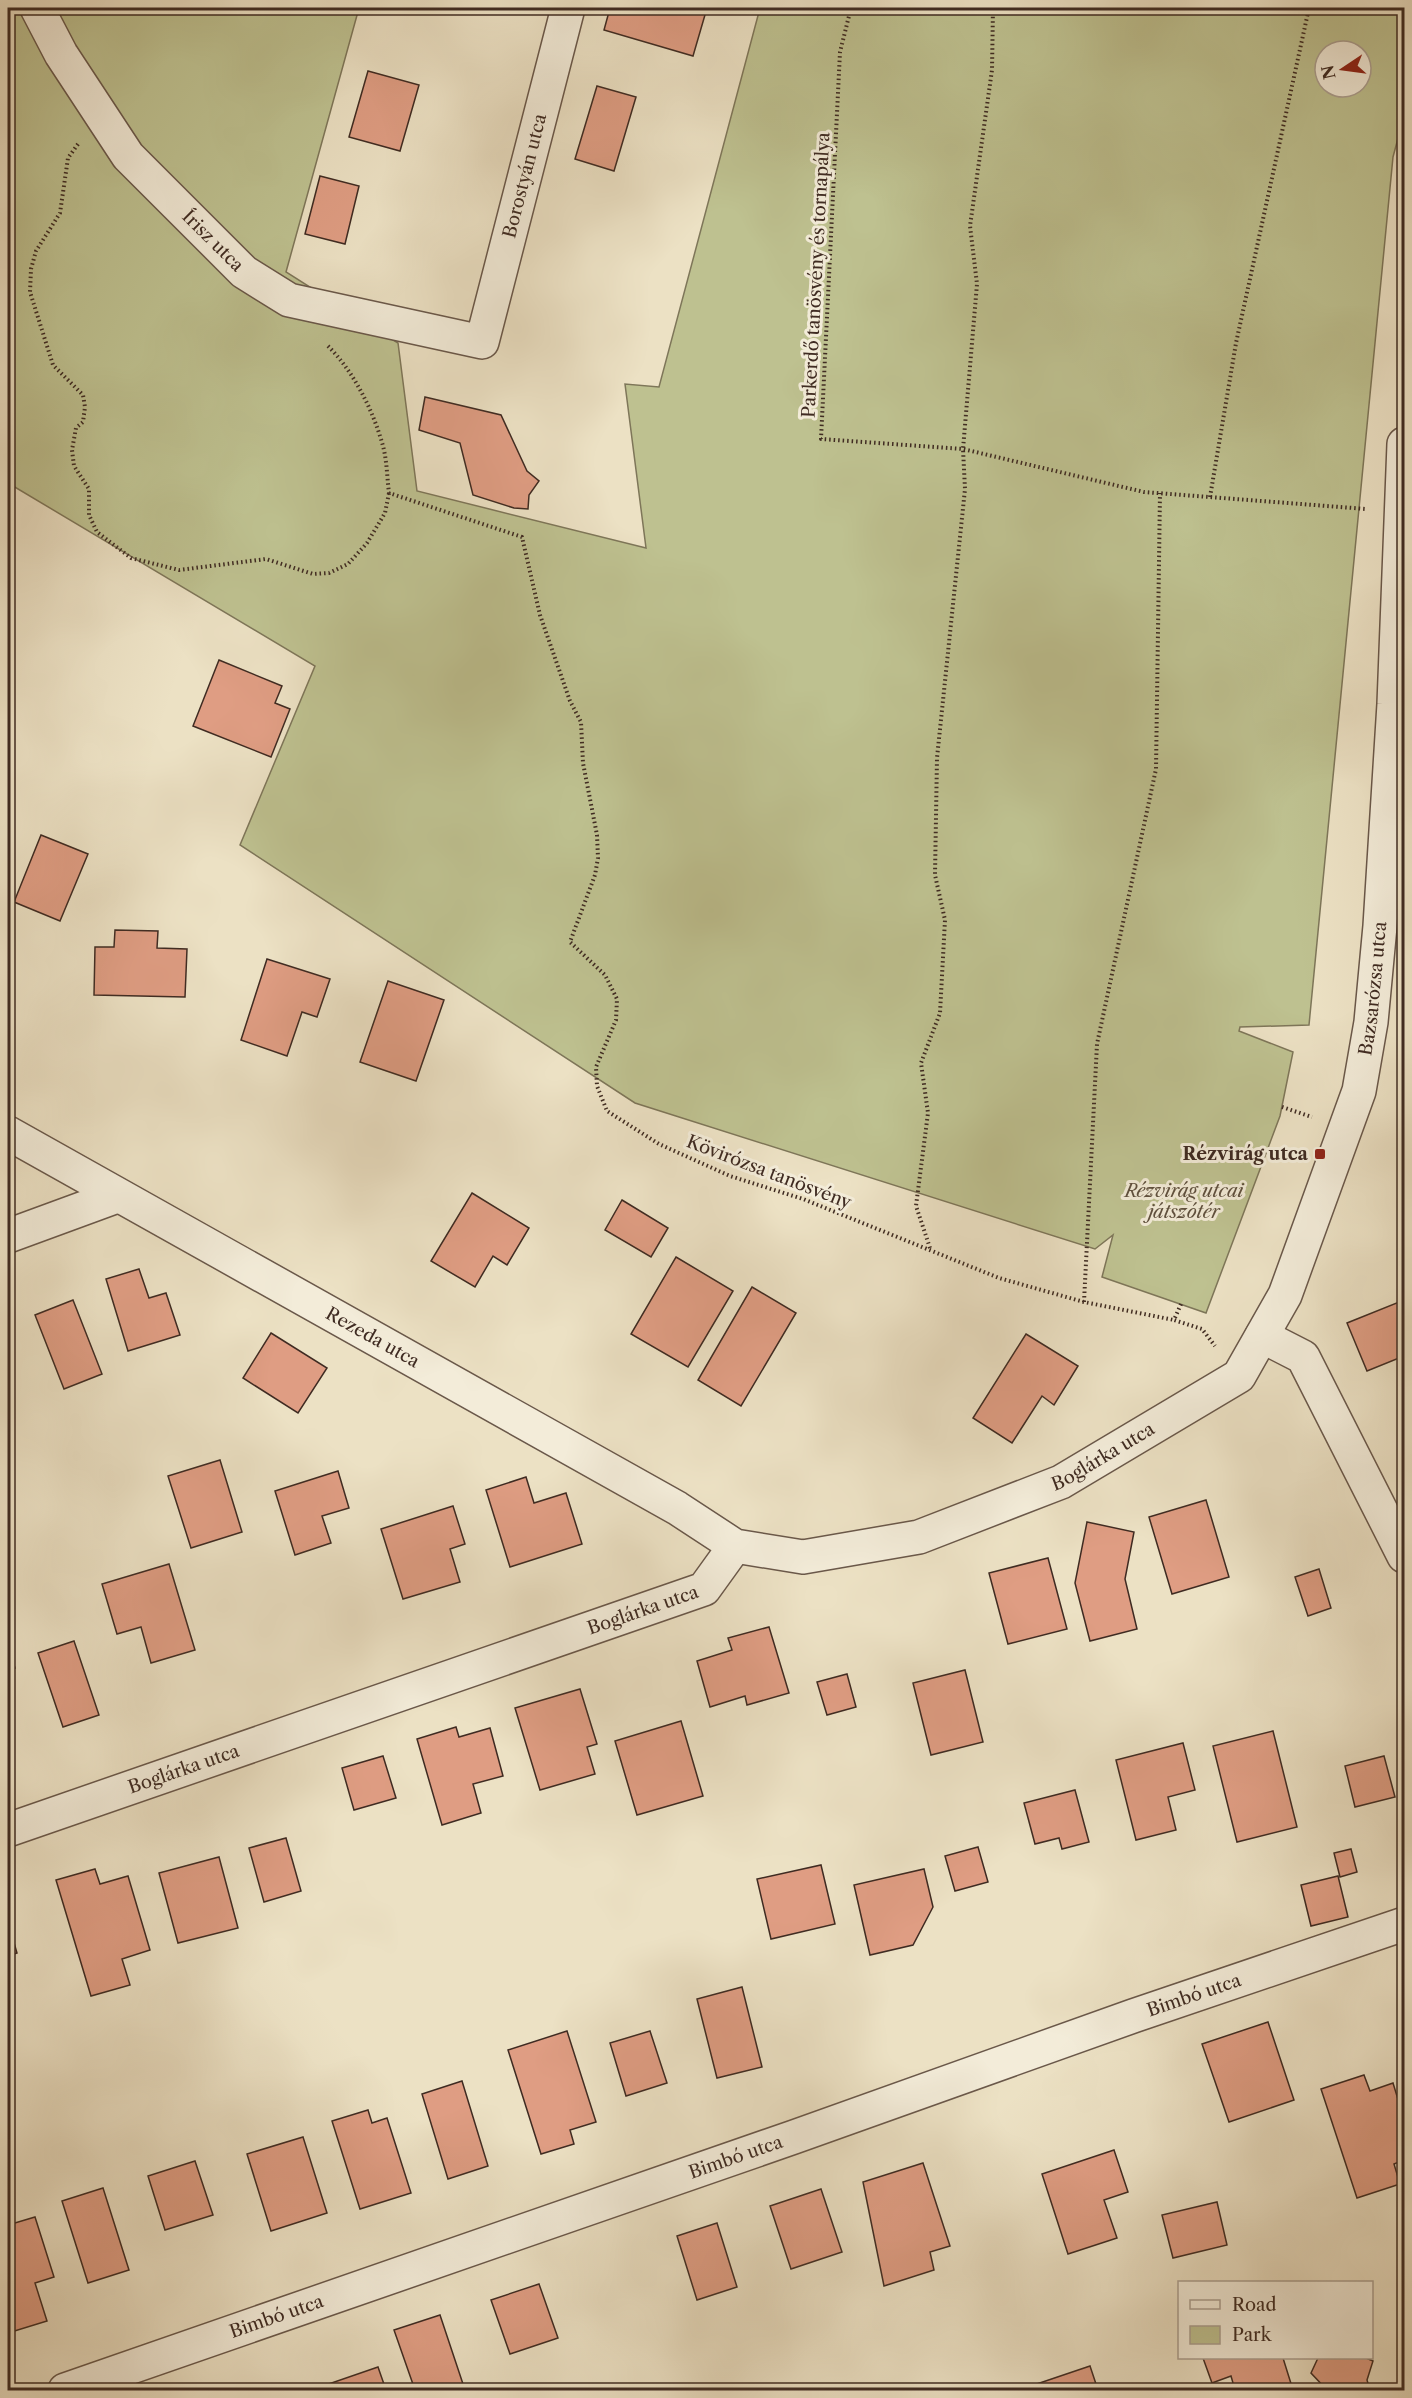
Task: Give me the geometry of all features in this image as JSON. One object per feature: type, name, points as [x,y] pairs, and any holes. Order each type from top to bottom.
[{"type":"street","name":"Írisz utca","points":[[37,8],[61,54],[128,156],[244,272],[290,300],[482,342]]},
{"type":"street","name":"Borostyán utca","points":[[482,342],[568,8]]},
{"type":"street","name":"Bazsarózsa utca","points":[[1262,1336],[1285,1295],[1359,1091],[1371,1023],[1399,702],[1404,444]]},
{"type":"street","name":"Rezeda utca","points":[[8,1133],[677,1508],[735,1546]]},
{"type":"street","points":[[8,1236],[117,1196]]},
{"type":"street","name":"Boglárka utca","points":[[8,1830],[704,1589],[735,1546],[803,1557],[919,1537],[1061,1482],[1239,1376],[1262,1336]]},
{"type":"street","points":[[1262,1336],[1303,1357],[1404,1556]]},
{"type":"street","name":"Bimbó utca","points":[[65,2391],[1134,2016],[1404,1924]]},
{"type":"path","name":"Parkerdő tanösvény és tornapálya","points":[[850,8],[840,52],[821,439],[963,449],[1144,492],[1402,511]]},
{"type":"path","points":[[930,1249],[916,1206],[928,1113],[921,1063],[940,1013],[945,920],[935,875],[937,758],[965,489],[963,449],[977,284],[970,226],[992,70],[993,8]]},
{"type":"path","points":[[1210,497],[1236,343],[1309,8]]},
{"type":"path","points":[[100,116],[68,158],[60,213],[36,251],[31,269],[30,292],[53,365],[83,395],[85,407],[83,422],[75,428],[72,450],[74,466],[89,489],[89,515],[97,532],[131,558],[179,570],[266,559],[313,574],[329,573],[348,564],[367,543],[385,513],[389,493],[383,446],[368,406],[339,357],[324,343]]},
{"type":"path","name":"Kövirózsa tanösvény","points":[[389,493],[522,537],[540,615],[570,701],[581,722],[583,763],[597,835],[598,858],[595,875],[570,942],[605,975],[617,999],[616,1020],[596,1067],[597,1086],[607,1111],[659,1144],[730,1176],[803,1199],[999,1278],[1084,1302],[1174,1320],[1202,1329],[1239,1376]]},
{"type":"path","points":[[1084,1302],[1097,1044],[1156,769],[1160,493]]},
{"type":"path","points":[[1174,1320],[1181,1305]]},
{"type":"green space","name":"Rézvirág utcai játszótér","points":[[8,8],[359,8],[286,272],[398,343],[417,491],[646,548],[625,384],[659,387],[760,8],[1404,8],[1404,116],[1393,157],[1309,1025],[1240,1027],[1239,1031],[1293,1052],[1280,1116],[1206,1313],[1102,1277],[1113,1235],[1095,1249],[635,1103],[240,845],[315,666],[8,483]]},
{"type":"building","points":[[610,8],[707,8],[693,56],[604,30]]},
{"type":"building","points":[[368,71],[419,85],[400,151],[349,137]]},
{"type":"building","points":[[597,86],[636,97],[614,171],[575,159]]},
{"type":"building","points":[[320,176],[359,186],[345,244],[305,234]]},
{"type":"building","points":[[425,397],[501,415],[527,471],[539,481],[529,495],[528,509],[514,508],[473,495],[460,443],[419,430]]},
{"type":"building","points":[[219,660],[282,686],[275,703],[290,709],[271,757],[193,726]]},
{"type":"building","points":[[41,835],[88,854],[60,921],[14,902]]},
{"type":"building","points":[[115,930],[158,931],[157,948],[187,949],[185,997],[94,995],[95,947],[114,947]]},
{"type":"building","points":[[267,959],[330,979],[317,1017],[302,1012],[287,1056],[241,1040]]},
{"type":"building","points":[[388,981],[444,1000],[416,1081],[360,1062]]},
{"type":"building","points":[[472,1193],[529,1228],[507,1265],[493,1256],[475,1287],[431,1261]]},
{"type":"building","points":[[622,1200],[668,1228],[651,1257],[605,1230]]},
{"type":"building","points":[[676,1257],[733,1291],[688,1367],[631,1334]]},
{"type":"building","points":[[139,1269],[149,1298],[166,1293],[180,1335],[128,1351],[106,1279]]},
{"type":"building","points":[[752,1287],[796,1313],[741,1406],[698,1380]]},
{"type":"building","points":[[73,1300],[102,1374],[64,1389],[35,1315]]},
{"type":"building","points":[[1404,1300],[1404,1356],[1367,1371],[1347,1323]]},
{"type":"building","points":[[271,1333],[327,1368],[298,1413],[243,1378]]},
{"type":"building","points":[[1026,1334],[1078,1366],[1054,1405],[1042,1396],[1012,1443],[973,1418]]},
{"type":"building","points":[[220,1460],[242,1532],[191,1548],[168,1476]]},
{"type":"building","points":[[338,1471],[349,1508],[322,1516],[331,1543],[295,1555],[275,1491]]},
{"type":"building","points":[[526,1477],[534,1503],[566,1493],[582,1544],[510,1567],[486,1490]]},
{"type":"building","points":[[1206,1500],[1229,1577],[1172,1594],[1149,1517]]},
{"type":"building","points":[[453,1506],[465,1544],[450,1549],[460,1582],[403,1599],[381,1529]]},
{"type":"building","points":[[1087,1522],[1134,1532],[1125,1579],[1137,1629],[1090,1641],[1075,1583]]},
{"type":"building","points":[[1048,1558],[1067,1629],[1008,1644],[989,1573]]},
{"type":"building","points":[[169,1564],[195,1650],[151,1663],[141,1627],[117,1634],[102,1584]]},
{"type":"building","points":[[1319,1569],[1331,1608],[1308,1616],[1295,1577]]},
{"type":"building","points":[[769,1627],[789,1693],[747,1705],[745,1696],[710,1707],[697,1661],[732,1650],[728,1638]]},
{"type":"building","points":[[74,1641],[99,1715],[63,1727],[38,1653]]},
{"type":"building","points":[[8,1645],[15,1668],[8,1671]]},
{"type":"building","points":[[965,1670],[983,1742],[931,1755],[913,1683]]},
{"type":"building","points":[[847,1674],[856,1707],[827,1715],[817,1682]]},
{"type":"building","points":[[580,1689],[597,1744],[587,1747],[595,1774],[540,1790],[515,1708]]},
{"type":"building","points":[[681,1721],[703,1796],[637,1815],[615,1741]]},
{"type":"building","points":[[456,1727],[459,1737],[490,1728],[503,1776],[473,1784],[481,1813],[442,1825],[417,1739]]},
{"type":"building","points":[[1273,1731],[1297,1827],[1237,1842],[1213,1746]]},
{"type":"building","points":[[1183,1743],[1195,1790],[1168,1797],[1176,1830],[1136,1840],[1116,1760]]},
{"type":"building","points":[[383,1756],[396,1798],[354,1810],[342,1768]]},
{"type":"building","points":[[1384,1756],[1395,1797],[1355,1807],[1345,1766]]},
{"type":"building","points":[[1075,1790],[1089,1842],[1062,1849],[1059,1838],[1035,1844],[1024,1803]]},
{"type":"building","points":[[286,1838],[301,1891],[264,1902],[249,1848]]},
{"type":"building","points":[[978,1847],[988,1882],[955,1891],[945,1856]]},
{"type":"building","points":[[1351,1849],[1357,1872],[1340,1877],[1334,1853]]},
{"type":"building","points":[[219,1857],[238,1928],[178,1943],[159,1873]]},
{"type":"building","points":[[821,1865],[835,1924],[771,1939],[757,1879]]},
{"type":"building","points":[[95,1869],[100,1884],[128,1876],[150,1950],[122,1959],[130,1985],[91,1996],[56,1880]]},
{"type":"building","points":[[924,1869],[933,1907],[913,1945],[870,1955],[854,1885]]},
{"type":"building","points":[[1338,1876],[1348,1917],[1311,1926],[1301,1885]]},
{"type":"building","points":[[8,1922],[17,1953],[8,1956]]},
{"type":"building","points":[[742,1987],[762,2067],[717,2078],[697,1999]]},
{"type":"building","points":[[1268,2022],[1294,2100],[1229,2122],[1202,2044]]},
{"type":"building","points":[[567,2031],[596,2122],[570,2130],[574,2144],[541,2154],[508,2050]]},
{"type":"building","points":[[650,2031],[667,2083],[626,2096],[610,2043]]},
{"type":"building","points":[[1364,2075],[1370,2091],[1393,2083],[1404,2119],[1404,2160],[1394,2164],[1400,2184],[1357,2198],[1321,2089]]},
{"type":"building","points":[[462,2081],[488,2166],[448,2179],[422,2094]]},
{"type":"building","points":[[368,2110],[372,2123],[387,2118],[411,2193],[360,2209],[332,2121]]},
{"type":"building","points":[[303,2137],[327,2213],[271,2231],[247,2154]]},
{"type":"building","points":[[1114,2150],[1128,2192],[1104,2200],[1117,2238],[1068,2254],[1042,2174]]},
{"type":"building","points":[[195,2161],[213,2215],[165,2230],[148,2176]]},
{"type":"building","points":[[923,2163],[950,2246],[930,2252],[934,2270],[884,2286],[863,2182]]},
{"type":"building","points":[[103,2188],[129,2270],[88,2283],[62,2201]]},
{"type":"building","points":[[821,2189],[842,2252],[791,2269],[770,2206]]},
{"type":"building","points":[[1217,2202],[1227,2245],[1173,2258],[1162,2215]]},
{"type":"building","points":[[35,2217],[54,2277],[35,2283],[47,2321],[8,2333],[8,2225]]},
{"type":"building","points":[[717,2223],[737,2287],[697,2300],[677,2236]]},
{"type":"building","points":[[539,2284],[558,2338],[510,2354],[491,2300]]},
{"type":"building","points":[[440,2315],[465,2390],[415,2390],[394,2330]]},
{"type":"building","points":[[1203,2359],[1283,2359],[1293,2390],[1235,2390],[1231,2376],[1212,2383]]},
{"type":"building","points":[[1318,2359],[1368,2359],[1373,2361],[1367,2380],[1370,2390],[1327,2390],[1311,2373]]},
{"type":"building","points":[[1090,2366],[1098,2390],[1019,2390]]},
{"type":"building","points":[[378,2367],[386,2390],[314,2390],[314,2389]]},
{"type":"place","name":"Rézvirág utca","points":[[1320,1154]]}]
